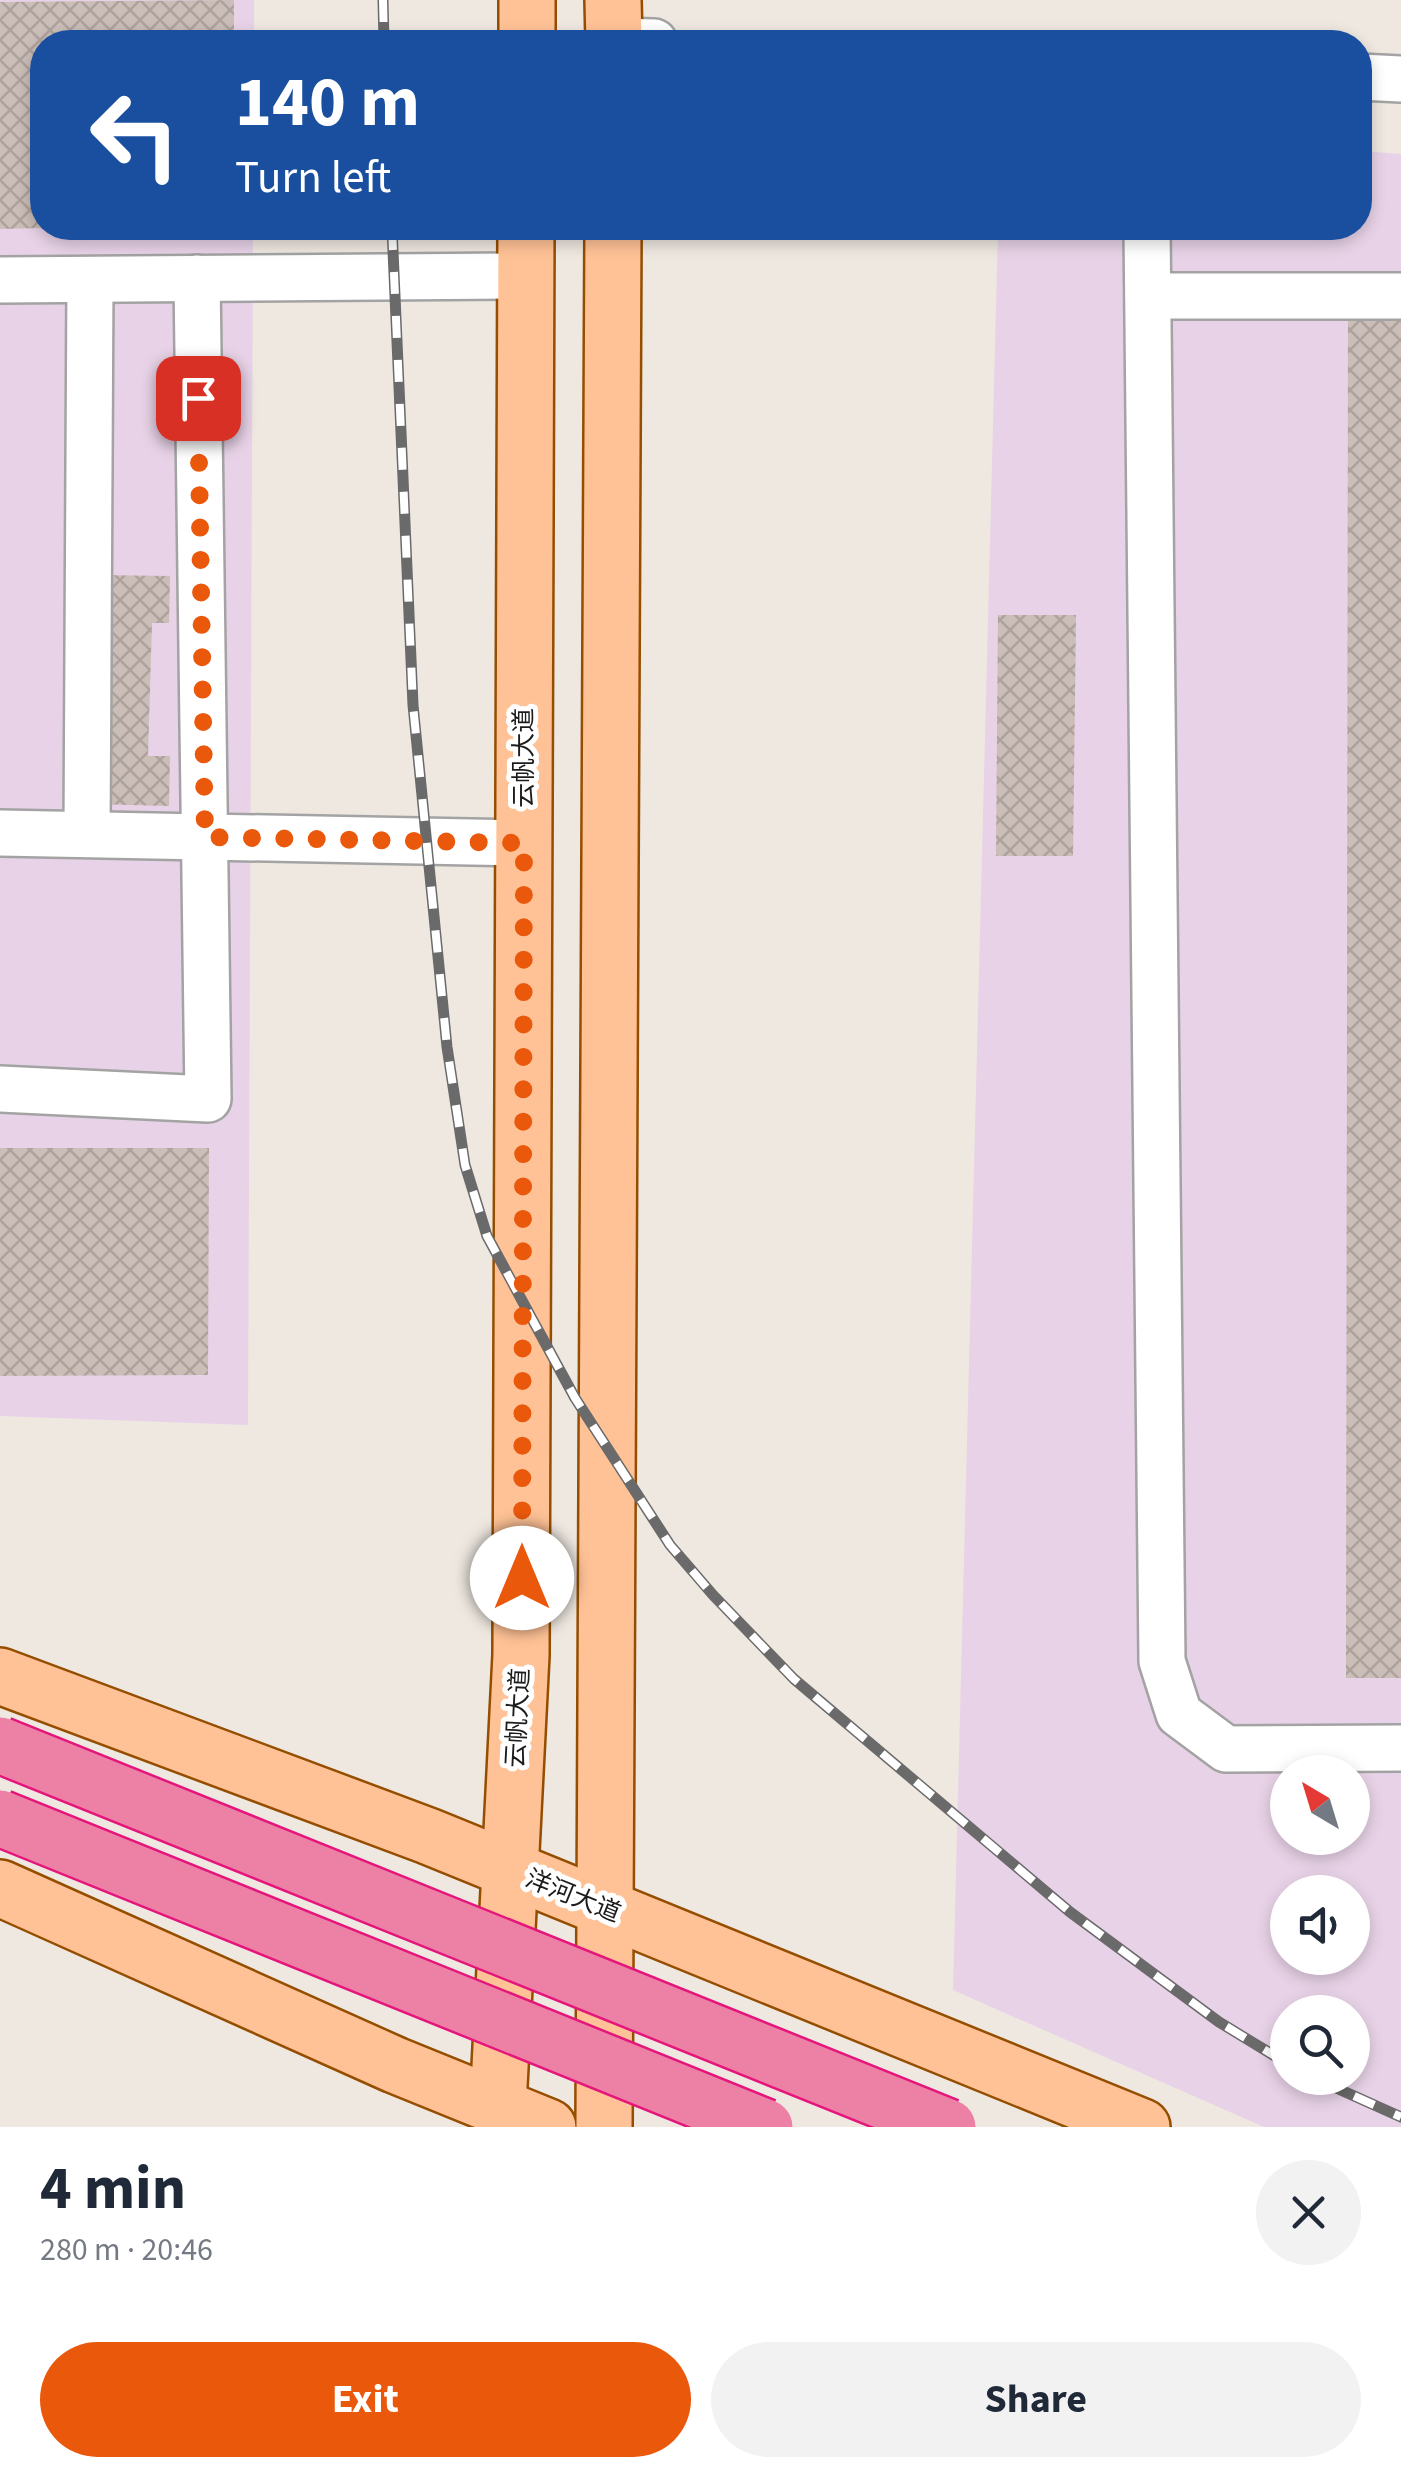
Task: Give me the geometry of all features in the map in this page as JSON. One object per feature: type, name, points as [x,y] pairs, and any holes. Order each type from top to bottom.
[{"type":"highway","points":[[0,1744],[948,2127]]},
{"type":"highway","points":[[0,1818],[765,2127]]},
{"type":"main road","points":[[527,0],[527,30]]},
{"type":"main road","points":[[604,2127],[613,240]]},
{"type":"main road","name":"云帆大道","points":[[501,2117],[521,1655],[526,252]]},
{"type":"main road","name":"洋河大道","points":[[0,1676],[428,1836],[1142,2127]]},
{"type":"main road","points":[[0,1888],[501,2117],[548,2127]]},
{"type":"street","points":[[1372,77],[1401,78]]},
{"type":"street","points":[[1147,240],[1162,1661],[1180,1714],[1226,1749],[1401,1748]]},
{"type":"street","points":[[0,280],[197,278],[526,252]]},
{"type":"street","points":[[0,1089],[208,1099],[197,278]]},
{"type":"street","points":[[87,834],[90,280]]},
{"type":"street","points":[[1148,296],[1401,296]]},
{"type":"street","points":[[0,833],[524,843]]},
{"type":"shaded area","points":[[0,0],[254,0],[254,30],[30,30],[30,240],[253,240],[248,1425],[0,1416]]},
{"type":"shaded area","points":[[1372,152],[1401,154],[1401,2127],[1264,2127],[953,1990],[998,240],[1372,240]]},
{"type":"building","points":[[234,0],[234,30],[30,30],[30,228],[0,229],[0,2]]},
{"type":"building","points":[[1348,318],[1401,318],[1401,1678],[1346,1678]]},
{"type":"building","points":[[99,575],[170,576],[169,623],[152,623],[148,756],[170,756],[169,806],[93,804]]},
{"type":"building","points":[[998,615],[1076,615],[1073,856],[996,856]]},
{"type":"building","points":[[0,1148],[209,1148],[208,1375],[0,1376]]},
{"type":"railway","points":[[383,0],[384,30]]},
{"type":"railway","points":[[393,240],[413,705],[447,1047],[465,1165],[487,1236],[575,1398],[670,1545],[713,1595],[794,1679],[1070,1912],[1219,2022],[1270,2053]]},
{"type":"railway","points":[[1352,2095],[1401,2117]]},
{"type":"route","points":[[198,398],[205,837],[524,843],[522,1578]]}]
